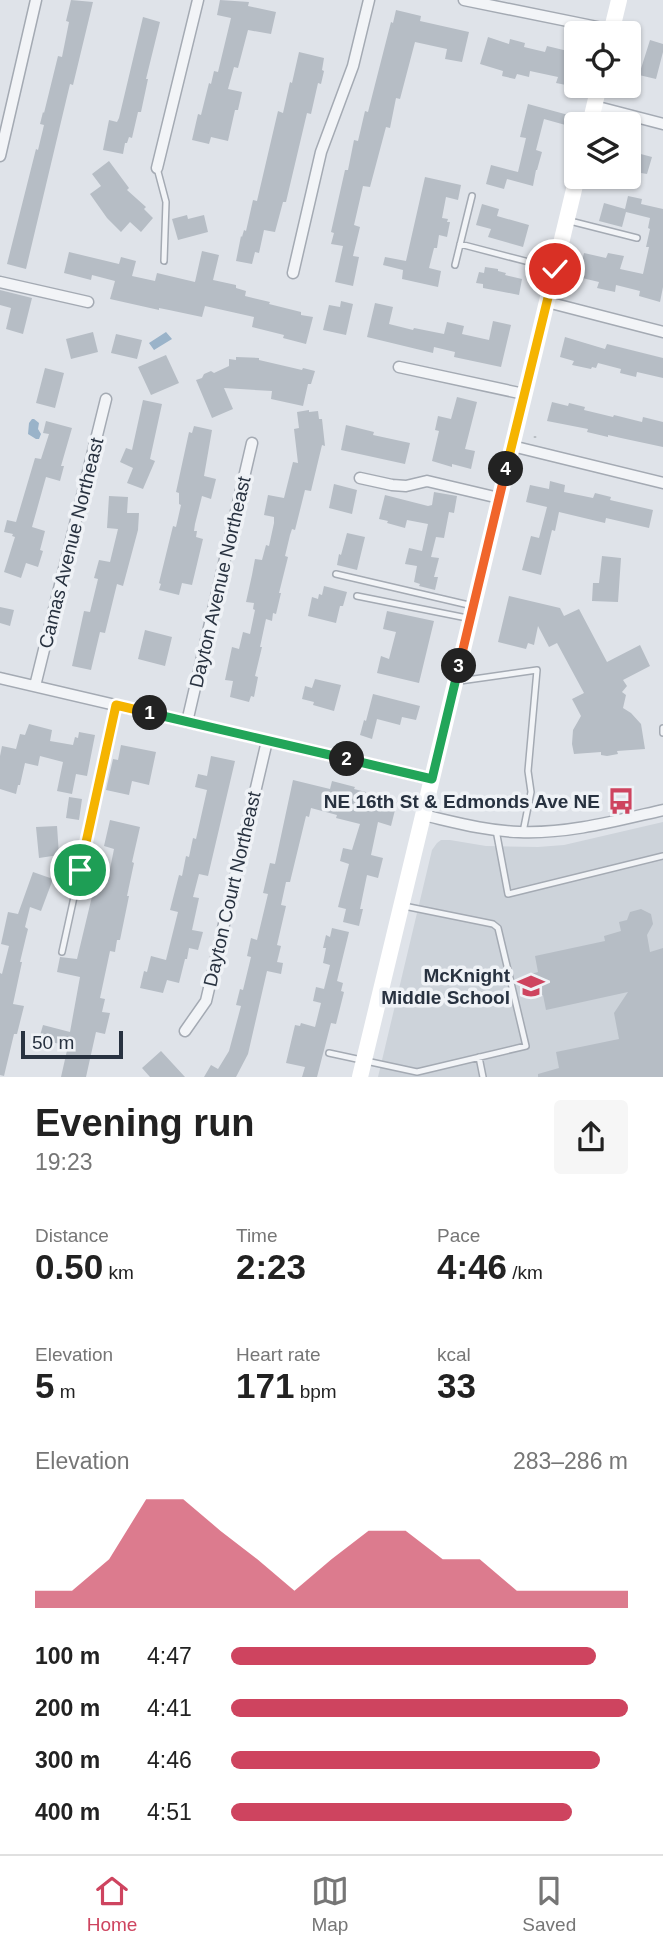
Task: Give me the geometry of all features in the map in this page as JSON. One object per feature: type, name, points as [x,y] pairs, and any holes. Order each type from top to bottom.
[{"type":"street","points":[[0,156],[36,0]]},
{"type":"street","points":[[157,168],[198,0]]},
{"type":"street","points":[[293,273],[321,152],[353,66],[369,0]]},
{"type":"street","points":[[464,0],[564,22]]},
{"type":"street","points":[[614,21],[619,0]]},
{"type":"street","points":[[593,112],[596,98]]},
{"type":"street","points":[[594,106],[663,124]]},
{"type":"street","points":[[360,1077],[574,189]]},
{"type":"street","points":[[0,282],[88,302]]},
{"type":"street","points":[[547,302],[663,332]]},
{"type":"street","points":[[399,367],[524,394]]},
{"type":"street","name":"Camas Avenue Northeast","points":[[35,686],[106,400]]},
{"type":"street","name":"Dayton Avenue Northeast","points":[[187,722],[252,443]]},
{"type":"street","points":[[512,446],[663,483]]},
{"type":"street","points":[[360,478],[399,485],[427,481],[499,498]]},
{"type":"street","points":[[0,678],[432,779]]},
{"type":"street","name":"Dayton Court Northeast","points":[[185,1031],[206,1001],[267,741]]},
{"type":"street","points":[[423,815],[496,830],[556,832],[663,810]]},
{"type":"lane","points":[[157,168],[166,202],[164,261]]},
{"type":"lane","points":[[455,265],[472,196]]},
{"type":"lane","points":[[567,220],[637,238]]},
{"type":"lane","points":[[460,244],[555,269]]},
{"type":"lane","points":[[336,574],[472,612]]},
{"type":"lane","points":[[357,596],[472,612]]},
{"type":"lane","points":[[455,682],[537,670],[528,771],[531,792],[523,832]]},
{"type":"lane","points":[[62,952],[116,705]]},
{"type":"lane","points":[[496,830],[508,894],[663,856]]},
{"type":"lane","points":[[328,1053],[418,1074],[526,1046],[498,928],[493,924],[401,905]]},
{"type":"lane","points":[[479,1057],[484,1077]]},
{"type":"shaded area","name":"McKnight Middle School","points":[[663,822],[663,1077],[378,1077],[432,850],[437,843],[450,840],[486,846],[564,845]]},
{"type":"water","points":[[166,332],[172,339],[154,350],[149,343]]},
{"type":"water","points":[[32,419],[39,423],[39,439],[28,434]]},
{"type":"building","points":[[71,0],[93,2],[73,85],[70,84],[26,269],[7,264],[44,125],[40,124],[43,112],[58,56],[62,57]]},
{"type":"building","points":[[220,0],[249,2],[248,6],[276,12],[271,34],[248,30],[238,68],[234,67],[228,89],[242,92],[228,141],[211,137],[209,144],[192,140],[209,83],[211,84],[214,71],[218,72],[231,18],[217,15]]},
{"type":"building","points":[[396,10],[421,16],[420,21],[469,32],[462,62],[445,59],[447,49],[415,42],[400,99],[396,98],[390,128],[386,127],[370,187],[363,186],[354,225],[360,227],[353,256],[359,257],[353,286],[335,282],[343,246],[331,244],[334,233],[331,232],[345,170],[348,170],[354,140],[358,141],[365,111],[368,112]]},
{"type":"building","points":[[143,17],[160,22],[141,112],[138,112],[132,138],[129,137],[125,143],[123,154],[103,150],[109,120],[117,122],[119,118]]},
{"type":"building","points":[[488,37],[509,44],[510,39],[525,43],[524,47],[545,52],[547,46],[564,50],[564,85],[556,83],[558,77],[530,71],[529,77],[517,74],[515,79],[502,76],[503,71],[480,64]]},
{"type":"building","points":[[650,40],[663,44],[656,79],[641,75]]},
{"type":"building","points":[[299,52],[324,58],[324,71],[321,84],[318,83],[311,114],[307,113],[286,202],[283,202],[275,232],[264,230],[259,253],[255,252],[252,264],[236,261],[253,200],[257,201],[278,111],[283,113]]},
{"type":"building","points":[[528,104],[564,114],[564,125],[544,119],[536,150],[542,152],[533,186],[507,179],[504,189],[486,184],[491,165],[518,172],[526,138],[520,137]]},
{"type":"building","points":[[641,154],[652,157],[647,174],[641,173]]},
{"type":"building","points":[[109,161],[129,188],[127,190],[146,207],[144,209],[153,218],[141,232],[130,222],[121,232],[90,194],[101,186],[92,174]]},
{"type":"building","points":[[425,177],[461,185],[458,200],[446,197],[442,218],[450,222],[447,237],[439,235],[429,268],[441,271],[438,287],[402,279],[403,270],[383,265],[385,257],[406,261]]},
{"type":"building","points":[[628,196],[642,199],[641,204],[663,209],[663,287],[660,302],[639,296],[640,291],[616,285],[615,292],[597,288],[599,282],[578,277],[584,253],[606,258],[608,253],[624,256],[620,269],[643,274],[649,247],[646,247],[650,218],[626,212],[622,227],[599,221],[604,203],[625,209]]},
{"type":"building","points":[[482,204],[499,209],[497,216],[529,225],[523,247],[488,237],[491,229],[476,225]]},
{"type":"building","points":[[187,215],[188,219],[204,215],[208,232],[178,240],[172,219]]},
{"type":"building","points":[[202,251],[219,255],[213,280],[236,285],[236,288],[246,291],[245,296],[313,317],[306,344],[252,327],[254,317],[205,306],[202,317],[110,299],[115,281],[92,275],[91,280],[64,273],[69,252],[119,264],[121,257],[136,261],[132,276],[155,281],[157,273],[195,282]]},
{"type":"building","points":[[485,267],[498,269],[506,273],[505,275],[522,279],[519,295],[483,288],[483,284],[476,283],[479,272],[484,273]]},
{"type":"building","points":[[0,290],[32,298],[23,334],[6,329],[11,308],[0,305]]},
{"type":"building","points":[[341,301],[353,304],[346,335],[323,330],[329,305],[340,307]]},
{"type":"building","points":[[375,303],[393,307],[389,324],[413,330],[414,328],[444,334],[447,322],[464,326],[462,334],[489,340],[493,321],[511,325],[501,367],[454,357],[455,352],[434,347],[433,353],[367,337]]},
{"type":"building","points":[[93,332],[98,352],[71,359],[66,339]]},
{"type":"building","points":[[116,334],[142,340],[137,359],[111,353]]},
{"type":"building","points":[[565,337],[605,349],[607,344],[663,358],[663,378],[637,372],[636,377],[620,373],[621,369],[598,363],[596,368],[591,369],[572,365],[574,361],[560,357]]},
{"type":"building","points":[[166,355],[179,383],[151,395],[138,367]]},
{"type":"building","points":[[236,357],[259,358],[315,371],[311,384],[308,384],[303,406],[271,399],[272,391],[224,388],[233,409],[212,418],[196,380],[211,371],[214,373],[229,366],[229,359],[236,360]]},
{"type":"building","points":[[45,368],[64,373],[55,408],[36,403]]},
{"type":"building","points":[[457,397],[477,402],[465,449],[475,451],[471,469],[432,461],[439,431],[435,430],[438,416],[451,419]]},
{"type":"building","points":[[143,400],[162,404],[150,459],[155,461],[143,489],[127,483],[133,468],[120,462],[126,448],[132,450]]},
{"type":"building","points":[[552,402],[568,406],[569,403],[585,407],[584,410],[613,417],[614,415],[642,422],[643,417],[663,422],[663,447],[608,437],[587,432],[588,429],[547,421]]},
{"type":"building","points":[[318,411],[319,419],[322,419],[325,446],[322,445],[311,491],[305,490],[295,530],[292,529],[290,535],[276,614],[273,613],[272,621],[266,619],[255,676],[258,677],[254,697],[251,696],[249,702],[230,697],[233,681],[225,680],[232,647],[239,649],[243,632],[250,634],[255,610],[254,603],[246,602],[255,559],[262,560],[266,545],[269,546],[274,523],[274,517],[264,515],[268,495],[284,498],[293,462],[298,463],[294,429],[299,428],[297,412]]},
{"type":"building","points":[[46,421],[72,428],[61,466],[64,466],[60,481],[46,477],[32,527],[45,531],[38,567],[26,563],[21,578],[4,572],[15,537],[4,532],[7,520],[16,522],[35,458],[41,459],[49,434],[43,433]]},
{"type":"building","points":[[346,425],[374,432],[373,435],[410,443],[405,464],[341,450]]},
{"type":"building","points":[[194,426],[212,430],[204,476],[216,479],[211,499],[202,496],[195,524],[196,537],[203,539],[192,585],[182,583],[179,595],[159,590],[159,583],[181,505],[179,493],[176,492],[189,432],[192,433]]},
{"type":"building","points":[[550,481],[565,485],[564,492],[593,498],[595,493],[611,497],[610,500],[653,510],[649,528],[606,518],[605,523],[559,512],[541,575],[522,570],[531,536],[539,538],[547,507],[526,502],[530,485],[549,489]]},
{"type":"building","points":[[334,484],[357,490],[352,514],[329,508]]},
{"type":"building","points":[[434,492],[457,496],[454,513],[449,512],[444,538],[436,537],[431,557],[439,558],[434,577],[438,577],[435,590],[414,582],[417,566],[405,564],[409,548],[422,551],[428,524],[407,520],[405,528],[379,519],[385,495],[428,506],[432,505]]},
{"type":"building","points":[[109,496],[128,497],[127,513],[139,513],[138,530],[123,586],[117,584],[105,633],[100,632],[91,670],[72,666],[84,611],[90,612],[98,579],[94,578],[99,560],[110,562],[118,529],[107,528]]},
{"type":"building","points":[[347,533],[365,537],[357,570],[337,565]]},
{"type":"building","points":[[602,556],[621,558],[618,602],[592,601],[593,583],[599,583]]},
{"type":"building","points":[[324,586],[347,592],[336,623],[308,616],[312,597],[318,599]]},
{"type":"building","points":[[509,596],[560,608],[564,616],[579,609],[607,662],[640,645],[650,666],[623,680],[627,686],[622,692],[626,695],[623,708],[641,724],[645,749],[617,751],[618,754],[607,756],[601,755],[601,752],[574,754],[573,730],[581,716],[572,699],[584,693],[557,643],[549,647],[538,626],[534,645],[528,643],[526,649],[498,642]]},
{"type":"building","points":[[0,607],[14,610],[10,626],[0,623]]},
{"type":"building","points":[[387,611],[434,621],[419,683],[377,673],[381,656],[389,659],[396,632],[383,629]]},
{"type":"building","points":[[145,630],[172,637],[165,666],[138,659]]},
{"type":"building","points":[[315,679],[341,685],[334,711],[302,699],[305,686],[312,688]]},
{"type":"building","points":[[373,694],[420,706],[416,720],[402,717],[400,725],[377,719],[372,739],[360,735]]},
{"type":"building","points":[[29,724],[52,730],[50,741],[73,745],[79,732],[95,735],[87,776],[76,774],[72,794],[57,791],[63,762],[40,756],[38,766],[25,763],[16,794],[0,789],[2,746],[16,749],[20,734],[25,735]]},
{"type":"building","points":[[121,745],[156,752],[149,785],[132,781],[129,795],[106,790],[113,759],[118,760]]},
{"type":"building","points":[[211,756],[235,761],[208,876],[199,874],[193,897],[199,898],[192,930],[203,932],[198,950],[189,948],[179,983],[167,980],[163,993],[140,988],[151,956],[166,960],[178,912],[170,910],[179,875],[182,876],[193,838],[196,839],[207,790],[195,787],[198,774],[207,776]]},
{"type":"building","points":[[293,780],[330,789],[332,781],[355,787],[354,789],[366,792],[365,795],[397,802],[391,826],[378,822],[371,855],[383,858],[378,878],[367,875],[359,926],[343,922],[346,909],[338,907],[349,864],[340,861],[343,848],[352,850],[360,824],[311,808],[309,817],[306,816],[290,882],[286,882],[281,905],[286,906],[277,945],[281,946],[277,962],[283,963],[281,974],[267,971],[248,1054],[236,1077],[204,1077],[211,1065],[218,1069],[229,1051],[241,1006],[236,1005],[240,989],[243,990],[251,957],[247,956],[251,938],[257,940],[268,894],[263,893],[270,863],[275,864]]},
{"type":"building","points":[[69,797],[82,799],[79,820],[66,818]]},
{"type":"building","points":[[110,820],[140,827],[120,940],[117,940],[115,952],[110,951],[100,998],[105,999],[102,1012],[110,1013],[105,1034],[96,1032],[86,1077],[61,1077],[68,1046],[39,1039],[43,1025],[70,1032],[80,977],[57,972],[60,957],[77,959],[99,872],[109,874],[114,849],[104,846]]},
{"type":"building","points":[[57,826],[59,855],[39,858],[36,827]]},
{"type":"building","points":[[33,872],[53,879],[41,911],[30,907],[25,927],[28,929],[13,1004],[24,1006],[4,1076],[0,1075],[0,973],[2,974],[9,946],[1,944],[8,912],[18,914]]},
{"type":"building","points":[[641,909],[651,914],[653,924],[647,935],[650,952],[663,948],[663,1077],[538,1077],[538,1074],[559,1068],[556,1052],[619,1039],[614,1013],[628,992],[546,1010],[543,995],[530,997],[527,975],[538,972],[535,956],[605,941],[604,936],[621,931],[619,922],[627,920],[630,912]]},
{"type":"building","points":[[332,928],[349,932],[337,981],[343,983],[341,991],[344,992],[336,1024],[331,1023],[317,1077],[302,1077],[305,1067],[286,1063],[295,1025],[300,1026],[301,1023],[315,1027],[321,1003],[313,1001],[316,987],[324,989],[330,965],[323,963],[326,948],[323,948],[326,935],[330,937]]},
{"type":"building","points":[[161,1051],[185,1077],[150,1077],[142,1068]]},
{"type":"place","name":"NE 16th St & Edmonds Ave NE","points":[[621,801]]},
{"type":"place","name":"McKnight Middle School","points":[[531,986]]},
{"type":"route","points":[[80,870],[116,705],[432,779],[555,269]]}]
